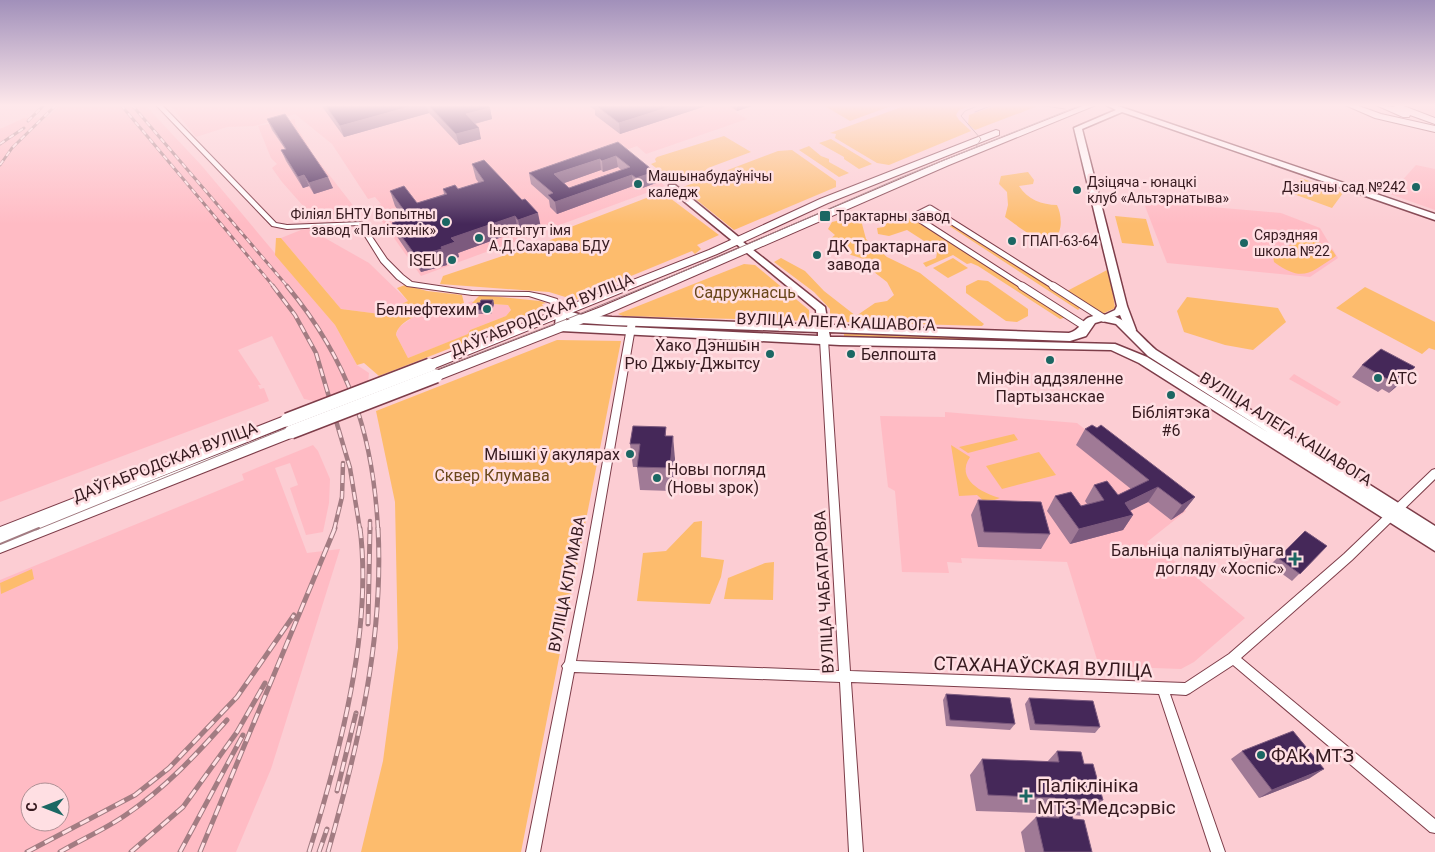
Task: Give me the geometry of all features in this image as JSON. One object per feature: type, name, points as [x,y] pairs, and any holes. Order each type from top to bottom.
[{"type":"main road","name":"ДАЎГАБРОДСКАЯ ВУЛІЦА","points":[[0,534],[433,371],[582,320],[742,245],[824,201],[966,145]]},
{"type":"main road","name":"ДАЎГАБРОДСКАЯ ВУЛІЦА","points":[[433,371],[561,313],[742,245],[990,145]]},
{"type":"main road","points":[[742,245],[821,309],[824,335]]},
{"type":"main road","name":"ВУЛІЦА АЛЕГА КАШАВОГА","points":[[561,313],[582,320],[631,326]]},
{"type":"main road","points":[[561,313],[561,327]]},
{"type":"main road","name":"ВУЛІЦА АЛЕГА КАШАВОГА","points":[[824,335],[1070,338],[1078,335],[1092,320],[1103,318],[1119,321],[1152,353],[1238,414]]},
{"type":"main road","name":"ВУЛІЦА АЛЕГА КАШАВОГА","points":[[561,327],[631,326],[1112,348],[1134,354],[1238,414],[1394,512],[1435,533]]},
{"type":"main road","points":[[1086,327],[1086,332],[1094,341],[1112,348],[1130,345],[1132,333]]},
{"type":"main road","name":"ДАЎГАБРОДСКАЯ ВУЛІЦА","points":[[0,546],[289,426]]},
{"type":"main road","name":"ВУЛІЦА АЛЕГА КАШАВОГА","points":[[1394,512],[1435,545]]},
{"type":"street","points":[[197,145],[274,225],[287,228],[360,223],[388,264],[400,277],[410,284],[472,293],[530,294],[554,301],[561,313]]},
{"type":"street","points":[[1082,145],[1122,306],[1132,333]]},
{"type":"street","points":[[1222,145],[1435,218]]},
{"type":"street","points":[[672,186],[742,245]]},
{"type":"street","points":[[1086,327],[914,216],[930,208],[1103,318],[1118,312],[1122,306]]},
{"type":"street","name":"ВУЛІЦА КЛУМАВА","points":[[533,852],[568,666],[588,572],[631,326]]},
{"type":"street","name":"ВУЛІЦА ЧАБАТАРОВА","points":[[824,335],[856,852]]},
{"type":"street","name":"СТАХАНАЎСКАЯ ВУЛІЦА","points":[[568,666],[1186,689],[1233,658],[1435,473]]},
{"type":"street","points":[[1233,658],[1435,827]]},
{"type":"street","points":[[1163,689],[1218,852]]},
{"type":"shaded area","points":[[0,145],[182,145],[335,325],[357,365],[369,373],[368,383],[319,402],[304,399],[272,336],[238,350],[261,385],[258,385],[260,389],[264,388],[269,401],[0,502]]},
{"type":"shaded area","points":[[266,145],[307,145],[355,208],[322,218],[305,208],[272,168],[277,164],[271,158]]},
{"type":"shaded area","points":[[332,145],[673,145],[646,154],[637,146],[623,151],[665,186],[421,276],[372,207],[381,204],[375,197],[368,199]]},
{"type":"shaded area","name":"Дзіцячы сад №242","points":[[1416,165],[1435,169],[1435,210],[1390,194]]},
{"type":"shaded area","name":"Сярэдняя школа №22","points":[[1143,201],[1281,213],[1320,228],[1338,258],[1310,277],[1167,263]]},
{"type":"shaded area","points":[[309,229],[369,263],[408,301],[380,314],[341,309],[281,238]]},
{"type":"shaded area","points":[[472,301],[474,304],[508,305],[511,310],[506,316],[470,330],[469,334],[408,358],[396,335],[399,327],[412,318],[436,309],[460,306]]},
{"type":"shaded area","points":[[1294,374],[1341,402],[1337,406],[1289,379]]},
{"type":"shaded area","points":[[945,412],[1077,423],[1150,480],[1148,482],[1186,511],[1147,542],[1171,561],[1173,560],[1191,573],[1245,618],[1194,662],[1181,669],[1099,666],[1067,562],[961,558],[962,563],[947,562],[949,573],[902,572],[895,491],[888,487],[880,416],[945,417]]},
{"type":"shaded area","points":[[313,445],[318,451],[330,479],[329,503],[323,532],[306,535],[290,488],[298,485],[290,463],[275,468],[307,553],[340,549],[271,769],[236,852],[0,852],[0,580],[244,480],[242,474]]},
{"type":"green space","points":[[696,145],[739,145],[751,152],[708,168],[697,176],[673,181],[651,164],[656,162],[655,159]]},
{"type":"green space","points":[[822,145],[840,145],[872,164],[859,169],[844,159],[844,157]]},
{"type":"green space","points":[[846,145],[938,145],[889,165],[877,163]]},
{"type":"green space","points":[[809,146],[821,156],[829,159],[829,162],[849,173],[839,177],[799,150]]},
{"type":"green space","points":[[792,150],[836,181],[836,187],[734,230],[683,189],[683,187],[778,151]]},
{"type":"green space","points":[[1028,172],[1034,180],[1033,184],[1019,186],[1022,191],[1035,200],[1057,205],[1061,226],[1054,238],[1047,240],[1033,236],[1005,217],[1008,205],[1007,192],[999,184],[1001,176]]},
{"type":"green space","points":[[1301,178],[1343,193],[1332,208],[1288,192]]},
{"type":"green space","points":[[662,192],[719,235],[697,245],[701,249],[695,254],[692,251],[614,283],[617,286],[575,300],[549,292],[440,284],[443,276],[559,237],[555,233]]},
{"type":"green space","points":[[932,211],[1082,306],[1078,310],[928,212]]},
{"type":"green space","points":[[891,216],[911,218],[1067,317],[1060,319],[978,266],[971,263],[967,264],[953,255],[926,267],[923,263],[936,258],[937,253],[932,246],[907,230],[889,236],[878,234],[877,228],[884,227]]},
{"type":"green space","points":[[1115,216],[1146,219],[1154,246],[1122,243]]},
{"type":"green space","points":[[849,218],[861,220],[866,239],[887,257],[920,273],[984,324],[982,326],[846,322],[834,319],[830,314],[830,309],[814,292],[774,262],[781,258],[805,271],[824,291],[856,316],[875,303],[887,301],[894,295],[887,282],[874,272],[867,260],[851,255],[830,239],[835,235],[828,229],[832,222]]},
{"type":"green space","points":[[276,238],[281,238],[341,309],[380,314],[408,301],[397,288],[405,285],[427,291],[462,295],[464,303],[461,305],[426,312],[401,325],[396,335],[408,358],[468,334],[470,330],[506,316],[511,310],[508,305],[472,303],[480,295],[546,303],[542,304],[543,312],[379,376],[364,363],[357,365],[335,325],[275,255]]},
{"type":"green space","points":[[1300,239],[1316,241],[1325,245],[1336,256],[1313,271],[1300,274],[1292,272],[1274,262],[1273,256]]},
{"type":"green space","points":[[953,258],[968,268],[948,278],[933,268]]},
{"type":"green space","name":"Садружнасць","points":[[744,264],[755,265],[809,310],[810,321],[623,316],[618,314]]},
{"type":"green space","points":[[1109,269],[1115,308],[1102,314],[1067,291]]},
{"type":"green space","points":[[978,280],[988,281],[1028,309],[1028,316],[1017,322],[1006,321],[966,293],[966,286]]},
{"type":"green space","points":[[1365,287],[1435,322],[1435,350],[1429,348],[1422,354],[1336,308]]},
{"type":"green space","points":[[1187,297],[1278,308],[1286,322],[1253,350],[1225,345],[1184,332],[1177,311]]},
{"type":"green space","points":[[844,333],[1065,340],[1067,344],[844,337]]},
{"type":"green space","name":"Сквер Клумава","points":[[557,340],[621,341],[521,852],[361,852],[383,761],[398,648],[395,502],[376,411]]},
{"type":"green space","points":[[1014,434],[1018,440],[968,453],[959,447]]},
{"type":"green space","points":[[951,445],[970,457],[966,465],[966,472],[973,484],[986,493],[1000,498],[986,503],[977,495],[959,496]]},
{"type":"green space","points":[[1039,452],[1056,475],[1002,489],[986,466]]},
{"type":"green space","points":[[702,521],[701,557],[724,560],[721,577],[710,604],[637,601],[643,553],[666,551],[694,522]]},
{"type":"green space","points":[[774,562],[773,600],[724,599],[728,578],[765,563]]},
{"type":"green space","points":[[32,569],[34,579],[1,594],[0,583]]},
{"type":"building","points":[[283,145],[306,145],[328,177],[309,183],[304,175],[298,177],[281,150],[286,149]]},
{"type":"building","points":[[610,145],[621,145],[655,172],[636,178],[632,175],[555,202],[548,195],[553,193],[529,173]],"holes":[[[616,156],[630,167],[569,188],[554,174],[600,159],[602,161]]]},
{"type":"building","points":[[484,160],[522,200],[525,199],[538,213],[518,220],[515,216],[451,238],[455,242],[441,247],[442,249],[416,256],[392,223],[409,217],[390,191],[404,186],[417,203],[447,194],[443,189],[455,185],[458,189],[484,181],[472,164]]},
{"type":"building","points":[[481,300],[493,300],[490,310],[474,310],[477,303],[480,303]]},
{"type":"building","points":[[1381,349],[1415,367],[1400,381],[1392,377],[1389,380],[1362,365]]},
{"type":"building","points":[[1092,425],[1097,428],[1101,425],[1195,497],[1182,505],[1158,487],[1125,503],[1133,515],[1079,529],[1055,496],[1071,492],[1081,506],[1104,500],[1094,485],[1107,481],[1118,495],[1149,480],[1085,429]]},
{"type":"building","points":[[633,426],[666,427],[665,436],[673,436],[670,468],[637,467],[640,444],[630,444]]},
{"type":"building","points":[[978,500],[1041,502],[1050,534],[984,532]]},
{"type":"building","name":"Бальніца паліятыўнага догляду «Хоспіс»","points":[[1305,531],[1327,546],[1300,574],[1278,558]]},
{"type":"building","points":[[946,694],[1010,698],[1015,724],[950,720]]},
{"type":"building","points":[[1029,698],[1093,701],[1100,727],[1035,724]]},
{"type":"building","points":[[1293,731],[1324,769],[1272,790],[1242,751]]},
{"type":"building","points":[[1057,751],[1081,752],[1084,764],[1093,764],[1103,800],[1068,799],[1073,819],[1084,820],[1092,852],[1044,852],[1036,817],[1059,818],[1055,798],[988,795],[982,759],[1059,762]]},
{"type":"tram line","points":[[36,530],[289,427],[572,317],[982,145]]},
{"type":"tram line","points":[[0,544],[39,528]]},
{"type":"railway","points":[[0,165],[15,145]]},
{"type":"railway","points":[[154,145],[274,287]]},
{"type":"railway","points":[[166,145],[288,287]]},
{"type":"railway","points":[[273,286],[295,315],[316,353],[350,468],[360,530]]},
{"type":"railway","points":[[287,286],[309,314],[327,342],[354,400],[370,462],[378,530]]},
{"type":"railway","points":[[334,530],[342,497],[343,463]]},
{"type":"railway","points":[[370,521],[370,528]]},
{"type":"railway","points":[[200,852],[335,528]]},
{"type":"railway","points":[[309,852],[342,734],[351,692],[362,608],[363,567],[360,528]]},
{"type":"railway","points":[[368,624],[370,528]]},
{"type":"railway","points":[[328,852],[359,732],[373,651],[379,569],[378,528]]},
{"type":"railway","points":[[27,852],[135,795],[169,768],[237,697],[294,615]]},
{"type":"railway","points":[[131,852],[183,807],[237,732],[265,683]]},
{"type":"railway","points":[[337,791],[356,713]]},
{"type":"railway","points":[[60,852],[111,824],[141,804],[180,770],[227,720]]},
{"type":"railway","points":[[180,852],[243,735]]},
{"type":"railway","points":[[319,852],[327,829]]},
{"type":"place","name":"Машынабудаўнічы каледж","points":[[638,184]]},
{"type":"place","name":"Дзіцячы сад №242","points":[[1416,187]]},
{"type":"place","name":"Дзіцяча - юнацкі клуб «Альтэрнатыва»","points":[[1077,190]]},
{"type":"place","name":"Трактарны завод","points":[[825,216]]},
{"type":"place","name":"Філіял БНТУ Вопытны завод «Палітэхнік»","points":[[446,222]]},
{"type":"place","name":"Інстытут імя А.Д.Сахарава БДУ","points":[[479,238]]},
{"type":"place","name":"ГПАП-63-64","points":[[1012,241]]},
{"type":"place","name":"Сярэдняя школа №22","points":[[1244,243]]},
{"type":"place","name":"ДК Трактарнага завода","points":[[817,255]]},
{"type":"place","name":"ISEU","points":[[452,260]]},
{"type":"place","name":"Белнефтехим","points":[[487,309]]},
{"type":"place","name":"Хако Дэншын Рю Джыу-Джытсу","points":[[770,354]]},
{"type":"place","name":"Белпошта","points":[[851,354]]},
{"type":"place","name":"МінФін аддзяленне Партызанскае","points":[[1050,360]]},
{"type":"place","name":"АТС","points":[[1378,378]]},
{"type":"place","name":"Бібліятэка #6","points":[[1171,395]]},
{"type":"place","name":"Мышкі ў акулярах","points":[[630,454]]},
{"type":"place","name":"Новы погляд (Новы зрок)","points":[[657,478]]},
{"type":"place","name":"Бальніца паліятыўнага догляду «Хоспіс»","points":[[1295,559]]},
{"type":"place","name":"ФАК МТЗ","points":[[1261,755]]},
{"type":"place","name":"Паліклініка МТЗ-Медсэрвіс","points":[[1026,796]]}]
